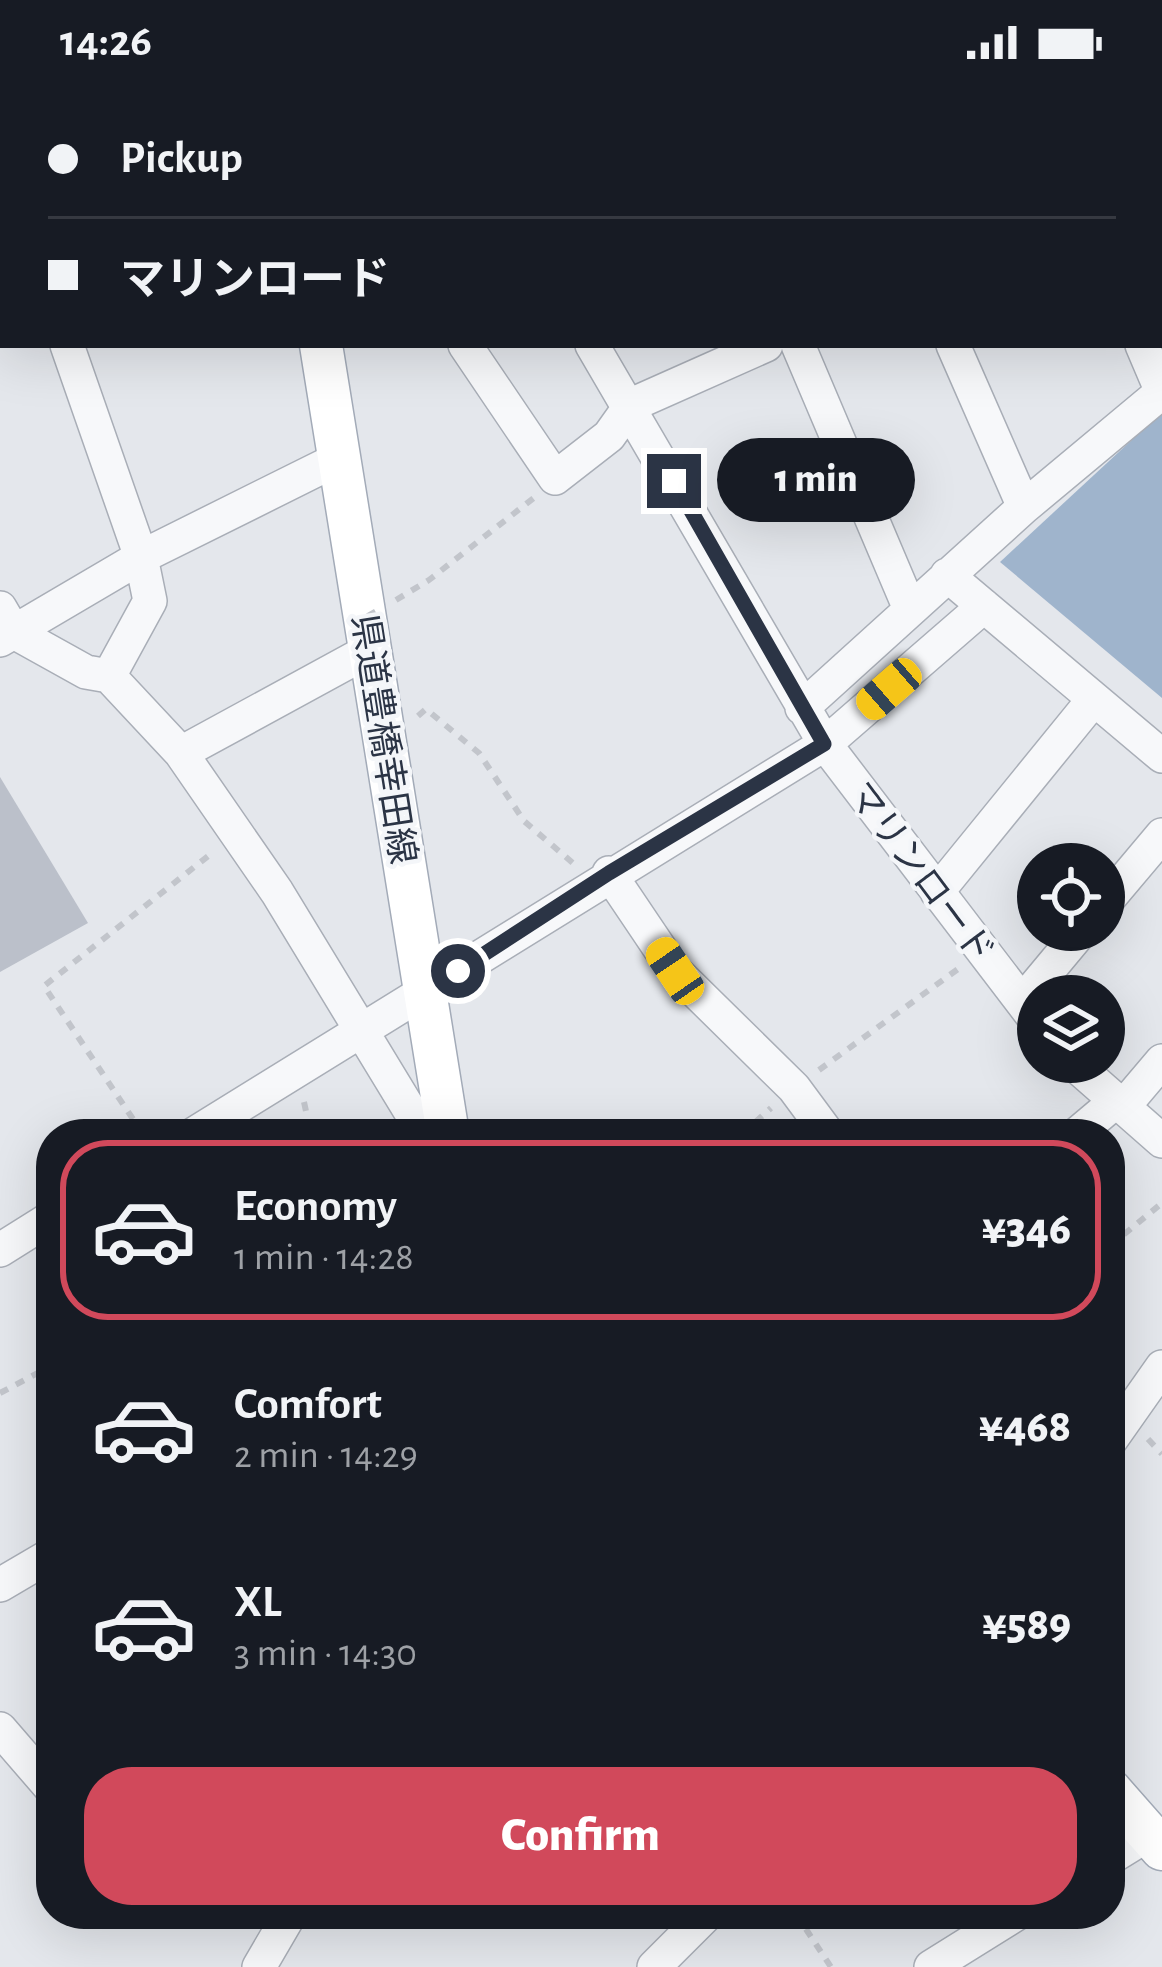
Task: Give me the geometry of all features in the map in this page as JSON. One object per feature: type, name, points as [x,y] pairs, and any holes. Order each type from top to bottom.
[{"type":"main road","name":"県道豊橋幸田線","points":[[322,348],[361,637],[387,746],[446,1119]]},
{"type":"main road","points":[[1125,1807],[1156,1842]]},
{"type":"street","points":[[68,348],[141,557],[150,601],[109,676]]},
{"type":"street","points":[[467,348],[555,478],[609,436],[631,406],[759,348]]},
{"type":"street","name":"マリンロード","points":[[594,348],[824,744],[1017,995]]},
{"type":"street","points":[[799,348],[910,609]]},
{"type":"street","points":[[954,348],[1024,507]]},
{"type":"street","points":[[802,708],[1024,507],[1162,392],[1143,348]]},
{"type":"street","points":[[5,626],[340,458]]},
{"type":"street","points":[[947,575],[1162,756]]},
{"type":"street","points":[[218,1119],[824,744],[984,606]]},
{"type":"street","points":[[5,626],[86,672],[109,676],[181,753],[417,1119]]},
{"type":"street","points":[[181,753],[361,637]]},
{"type":"street","points":[[937,892],[1094,699]]},
{"type":"street","points":[[1125,879],[1162,835]]},
{"type":"street","points":[[602,878],[675,971],[794,1088],[818,1119]]},
{"type":"street","points":[[1099,1119],[1162,1061]]},
{"type":"street","points":[[1095,1083],[1162,1141]]},
{"type":"street","points":[[0,1250],[36,1227]]},
{"type":"street","points":[[1125,1420],[1162,1367]]},
{"type":"street","points":[[0,1586],[36,1564]]},
{"type":"street","points":[[0,1729],[36,1771]]},
{"type":"street","points":[[1125,1853],[1156,1842]]},
{"type":"street","points":[[260,1967],[282,1929]]},
{"type":"street","points":[[655,1967],[692,1929]]},
{"type":"street","points":[[931,1967],[992,1929]]},
{"type":"path","points":[[361,637],[555,478]]},
{"type":"path","points":[[387,746],[426,709],[479,754],[524,821],[602,878]]},
{"type":"path","points":[[133,1119],[44,986],[236,833]]},
{"type":"path","points":[[759,1119],[794,1088],[982,951]]},
{"type":"path","points":[[1125,1233],[1162,1202]]},
{"type":"path","points":[[0,1393],[36,1374]]},
{"type":"path","points":[[806,1929],[831,1967]]},
{"type":"water","points":[[1162,412],[1162,698],[1000,562]]},
{"type":"building","points":[[0,777],[88,923],[0,972]]},
{"type":"route","points":[[458,971],[609,873],[824,744],[674,481]]}]
